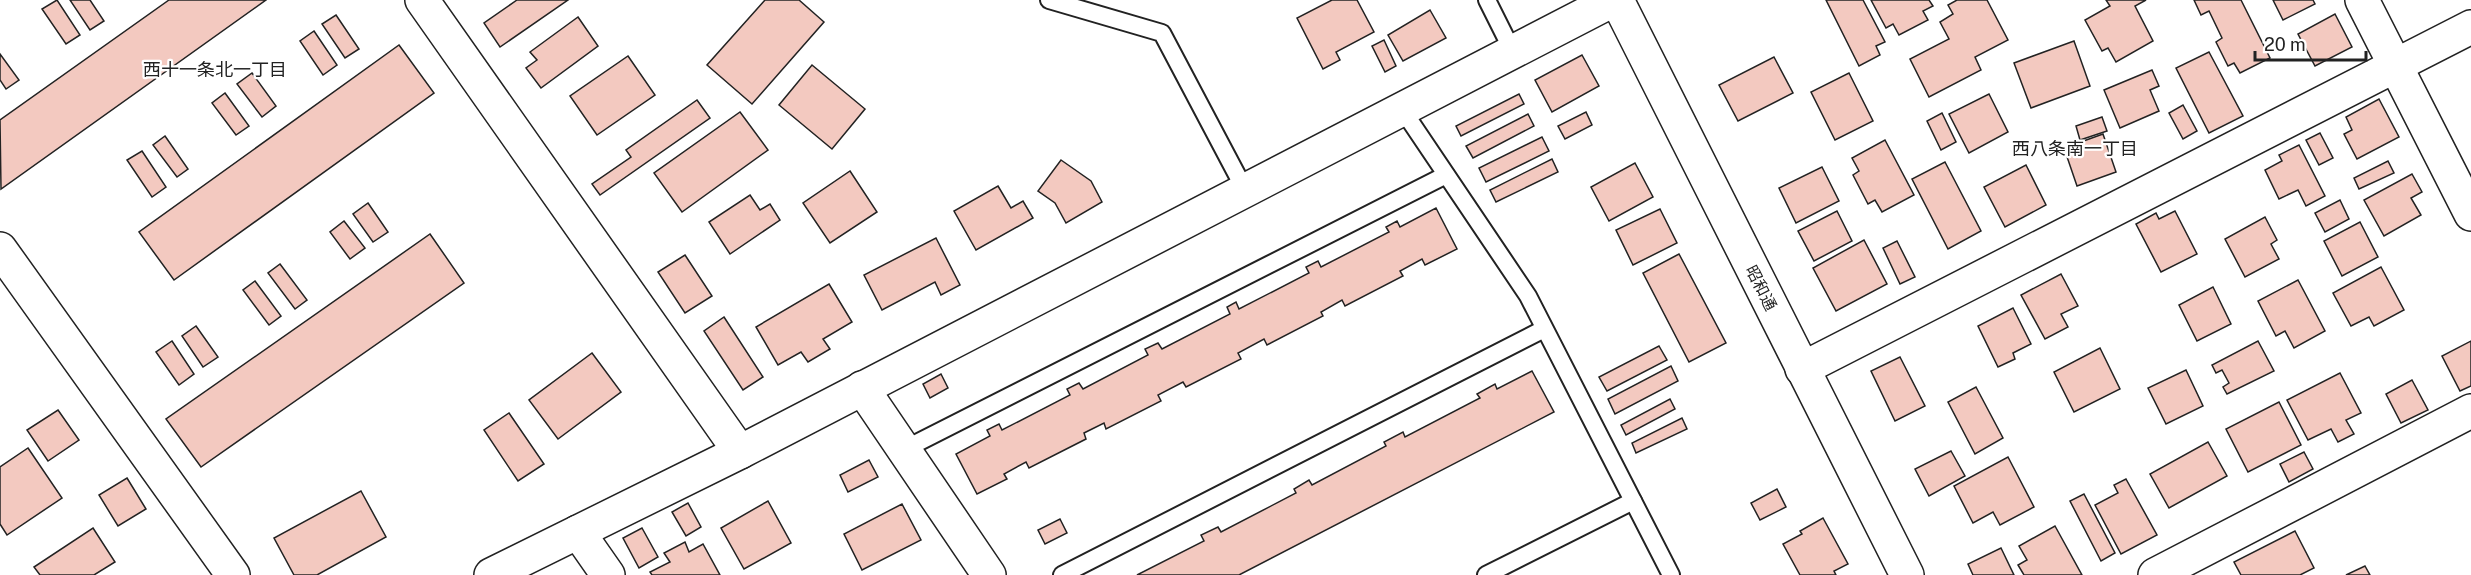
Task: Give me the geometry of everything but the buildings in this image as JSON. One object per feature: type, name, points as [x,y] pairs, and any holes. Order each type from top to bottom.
[{"type":"street","points":[[422,0],[740,452]]},
{"type":"street","points":[[491,575],[740,452],[1615,0]]},
{"type":"street","name":"昭和通","points":[[1615,0],[1907,575]]},
{"type":"street","points":[[2362,0],[2471,214]]},
{"type":"street","points":[[1802,369],[2471,27]]},
{"type":"street","points":[[0,249],[233,575]]},
{"type":"street","points":[[862,388],[989,575]]},
{"type":"street","points":[[2156,575],[2471,411]]},
{"type":"street","points":[[578,532],[608,575]]},
{"type":"lane","points":[[1049,0],[1162,33],[1245,190]]},
{"type":"lane","points":[[1486,0],[1513,52]]},
{"type":"lane","points":[[1402,109],[1528,296],[1671,575]]},
{"type":"lane","points":[[903,450],[1446,175]]},
{"type":"lane","points":[[1062,575],[1544,328]]},
{"type":"lane","points":[[1486,575],[1633,501]]},
{"type":"district","name":"西十一条北一丁目","points":[[215,69]]},
{"type":"district","name":"西八条南一丁目","points":[[2075,148]]}]
